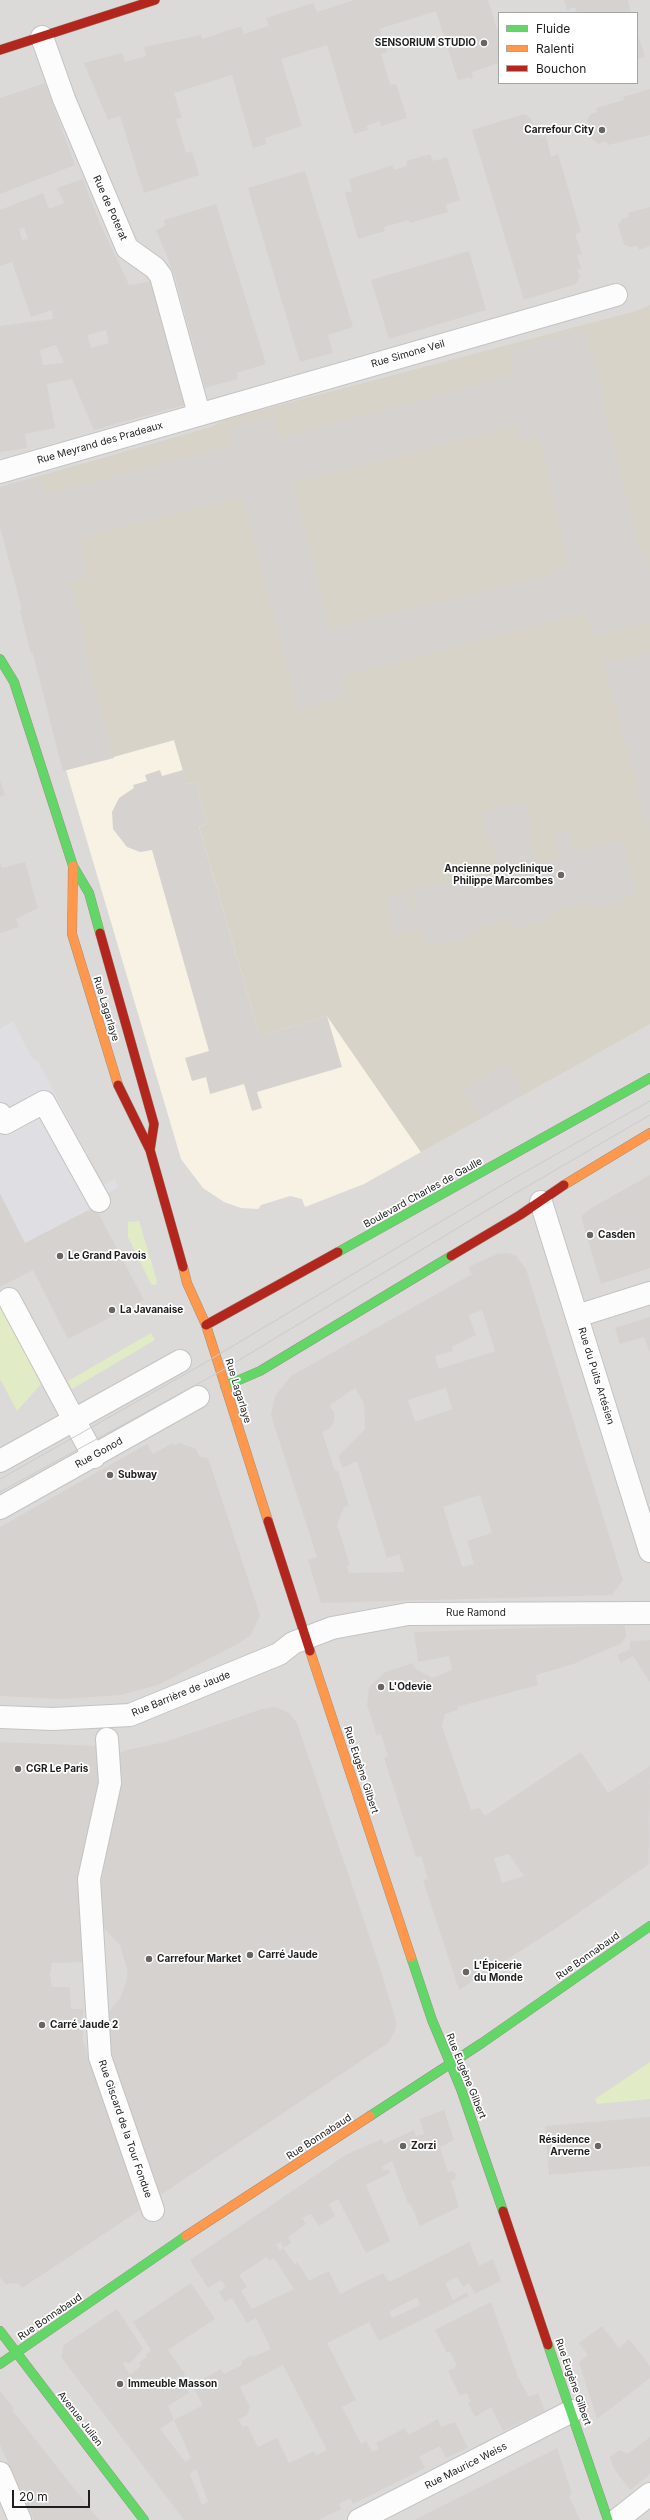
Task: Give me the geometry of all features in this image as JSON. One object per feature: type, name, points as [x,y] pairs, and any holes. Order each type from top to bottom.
[{"type":"main road","points":[[0,50],[155,0]]},
{"type":"main road","name":"Rue Lagarlaye","points":[[0,660],[14,682],[73,866],[89,893],[154,1124],[150,1150]]},
{"type":"main road","name":"Rue Lagarlaye","points":[[73,866],[72,934],[118,1086],[150,1150],[187,1283],[206,1325],[306,1639]]},
{"type":"main road","name":"Boulevard Charles de Gaulle","points":[[206,1325],[493,1167],[650,1078]]},
{"type":"main road","points":[[225,1386],[260,1371],[541,1202],[577,1176],[650,1133]]},
{"type":"main road","name":"Rue Eugène Gilbert","points":[[306,1639],[432,2020],[451,2064],[572,2411],[608,2520]]},
{"type":"main road","name":"Rue Bonnabaud","points":[[0,2364],[148,2261],[451,2064],[650,1926]]},
{"type":"main road","name":"Avenue Julien","points":[[0,2331],[15,2354],[144,2520]]},
{"type":"street","name":"Rue de Poterat","points":[[42,37],[67,106],[127,248],[155,268],[161,276],[200,414]]},
{"type":"street","name":"Rue Simone Veil","points":[[200,414],[616,295]]},
{"type":"street","name":"Rue Meyrand des Pradeaux","points":[[0,472],[200,414]]},
{"type":"street","points":[[2,1121],[44,1102],[99,1201]]},
{"type":"street","name":"Rue du Puits Artésien","points":[[541,1202],[577,1316],[643,1502],[650,1551]]},
{"type":"street","points":[[577,1316],[650,1292]]},
{"type":"street","points":[[9,1299],[94,1457]]},
{"type":"street","points":[[0,1461],[180,1361]]},
{"type":"street","name":"Rue Gonod","points":[[0,1508],[94,1457],[198,1397]]},
{"type":"street","name":"Rue Ramond","points":[[306,1639],[332,1628],[408,1614],[650,1612]]},
{"type":"street","name":"Rue Barrière de Jaude","points":[[0,1717],[53,1720],[130,1715],[279,1654],[293,1643],[306,1639]]},
{"type":"street","name":"Rue Giscard de la Tour Fondue","points":[[107,1739],[110,1783],[89,1880],[100,2057],[153,2210]]},
{"type":"street","name":"Rue Maurice Weiss","points":[[359,2520],[572,2411]]},
{"type":"street","points":[[0,2473],[20,2520]]},
{"type":"street","points":[[617,2520],[650,2494]]},
{"type":"shaded area","points":[[0,0],[650,0],[650,2520],[0,2520]]},
{"type":"shaded area","points":[[650,305],[650,1024],[421,1152],[327,1016],[260,1036],[199,827],[207,824],[196,782],[187,784],[174,740],[63,771],[33,653],[31,653],[20,610],[22,609],[0,526],[0,487],[211,427],[227,419],[636,311]]},
{"type":"shaded area","points":[[174,740],[187,784],[196,782],[207,824],[200,827],[260,1036],[327,1016],[421,1152],[364,1184],[305,1207],[302,1199],[290,1196],[261,1205],[258,1209],[241,1208],[224,1202],[203,1188],[181,1159],[66,770]]},
{"type":"shaded area","points":[[13,1021],[32,1058],[38,1061],[103,1185],[115,1179],[118,1187],[105,1195],[106,1201],[25,1243],[0,1194],[0,1029]]},
{"type":"green space","points":[[139,1221],[157,1281],[156,1285],[151,1284],[128,1237],[128,1222]]},
{"type":"green space","points":[[0,1304],[41,1384],[17,1411],[0,1379]]},
{"type":"green space","points":[[151,1333],[155,1340],[72,1389],[68,1381]]},
{"type":"green space","points":[[650,2062],[650,2099],[597,2104],[595,2099]]},
{"type":"building","points":[[354,0],[488,0],[498,32],[498,63],[472,72],[473,77],[471,79],[468,77],[458,81],[436,11],[379,29],[387,52],[381,54],[390,85],[396,84],[407,118],[381,126],[380,121],[366,126],[368,130],[354,134],[327,45],[281,59],[302,126],[265,138],[267,144],[253,148],[232,75],[174,93],[182,118],[176,119],[186,153],[192,151],[199,175],[144,193],[120,116],[108,120],[84,63],[122,53],[125,62],[146,56],[144,47],[201,35],[202,39],[241,26],[244,34],[269,26],[266,18],[313,3],[317,12]]},
{"type":"building","points":[[564,0],[628,0],[631,12],[577,12],[575,7],[567,10]]},
{"type":"building","points":[[638,35],[645,57],[638,59]]},
{"type":"building","points":[[45,83],[75,165],[0,194],[0,98]]},
{"type":"building","points":[[650,89],[650,135],[608,145],[606,141],[599,144],[592,139],[587,121],[590,114],[597,112],[596,108],[624,100],[623,97]]},
{"type":"building","points":[[524,114],[531,118],[533,125],[537,124],[541,137],[546,136],[551,157],[558,154],[581,232],[575,234],[582,254],[577,255],[581,269],[577,270],[580,277],[576,284],[524,300],[472,130]]},
{"type":"building","points":[[430,154],[433,161],[447,157],[460,200],[446,205],[448,212],[410,223],[409,220],[384,227],[385,231],[358,239],[345,193],[352,191],[349,179],[393,165],[394,170],[407,166],[406,161]]},
{"type":"building","points":[[305,171],[353,327],[328,335],[333,353],[300,362],[248,188]]},
{"type":"building","points":[[83,179],[99,221],[129,285],[153,281],[168,330],[165,332],[168,345],[172,345],[185,405],[94,430],[72,379],[47,384],[55,428],[25,434],[27,448],[0,452],[0,326],[53,319],[52,310],[31,317],[12,262],[0,266],[0,210],[43,193],[49,209],[64,203],[57,188]],"holes":[[[24,227],[28,239],[22,240],[19,229]],[[106,330],[109,343],[91,348],[87,335]],[[56,345],[64,363],[43,365],[40,350]]]},
{"type":"building","points":[[216,204],[266,364],[237,373],[238,379],[205,388],[174,274],[156,230],[165,226],[164,220]]},
{"type":"building","points":[[650,207],[650,246],[639,250],[637,246],[630,247],[624,244],[618,226],[622,219],[629,217],[628,213]]},
{"type":"building","points":[[469,251],[486,310],[389,339],[371,280]]},
{"type":"building","points":[[584,329],[606,403],[603,404],[640,549],[643,548],[650,577],[650,622],[592,637],[586,612],[343,676],[347,696],[298,709],[243,497],[79,538],[87,577],[66,583],[73,595],[85,638],[86,649],[84,650],[114,758],[63,771],[33,653],[31,653],[20,610],[22,609],[0,526],[0,487],[41,476],[46,494],[232,445],[227,428],[273,416],[291,476],[281,438],[515,374],[508,349]],"holes":[[[515,426],[519,441],[539,436],[568,563],[556,567],[556,574],[330,628],[292,483]]]},
{"type":"building","points":[[650,652],[650,830],[644,819],[636,785],[638,780],[628,761],[630,755],[619,726],[621,722],[603,664]]},
{"type":"building","points":[[160,770],[162,776],[183,770],[187,784],[196,782],[207,824],[199,827],[260,1036],[327,1016],[342,1067],[257,1092],[262,1108],[252,1111],[244,1084],[210,1094],[206,1077],[192,1081],[185,1058],[209,1051],[152,850],[140,852],[127,847],[113,829],[112,812],[119,798],[134,788],[133,785],[147,781],[145,775]]},
{"type":"building","points":[[0,780],[5,795],[0,797]]},
{"type":"building","name":"Ancienne polyclinique Philippe Marcombes","points":[[525,802],[532,828],[528,830],[536,864],[560,859],[554,832],[568,829],[573,852],[623,840],[636,894],[624,897],[625,901],[597,908],[595,904],[584,908],[583,903],[548,912],[550,920],[514,929],[512,919],[476,928],[478,932],[466,935],[467,939],[438,945],[437,942],[425,945],[422,928],[395,934],[387,896],[406,891],[410,909],[413,909],[417,906],[413,890],[465,878],[465,881],[500,873],[492,838],[488,839],[482,812],[500,808],[498,805],[507,803],[508,806]]},
{"type":"building","points":[[25,862],[38,908],[16,919],[19,927],[0,933],[0,863],[2,868]]},
{"type":"building","points":[[507,1063],[524,1094],[480,1119],[463,1089]]},
{"type":"building","points":[[650,1175],[650,1268],[601,1284],[581,1217],[588,1210]]},
{"type":"building","name":"Le Grand Pavois","points":[[0,1194],[25,1243],[95,1207],[144,1300],[68,1339],[33,1270],[0,1287]]},
{"type":"building","points":[[508,1253],[516,1256],[526,1269],[623,1580],[612,1595],[321,1603],[308,1560],[317,1557],[271,1415],[275,1396],[291,1376],[472,1274],[468,1267],[497,1254]],"holes":[[[482,1310],[495,1351],[439,1369],[435,1356],[453,1351],[452,1347],[476,1335],[468,1315]],[[355,1388],[364,1403],[365,1429],[338,1456],[343,1468],[357,1461],[387,1558],[399,1554],[405,1572],[349,1573],[347,1566],[350,1565],[337,1525],[344,1507],[349,1506],[338,1471],[335,1471],[322,1432],[330,1428],[334,1421],[334,1412],[329,1406]],[[446,1388],[452,1409],[415,1422],[408,1400]],[[480,1495],[492,1533],[467,1541],[474,1564],[462,1567],[443,1507]]]},
{"type":"building","points":[[650,1317],[650,1353],[644,1337],[620,1344],[615,1328]]},
{"type":"building","points":[[173,1443],[174,1445],[180,1443],[196,1449],[200,1457],[208,1458],[260,1615],[251,1635],[239,1643],[158,1685],[120,1695],[64,1699],[0,1696],[0,1527],[147,1444],[153,1454]]},
{"type":"building","points":[[625,1625],[626,1637],[620,1644],[573,1664],[536,1675],[538,1685],[457,1707],[458,1710],[445,1714],[442,1726],[471,1810],[479,1808],[485,1816],[581,1752],[608,1793],[650,1766],[649,1864],[558,1927],[459,1990],[423,1880],[428,1879],[421,1856],[416,1857],[384,1758],[388,1756],[381,1734],[377,1736],[367,1705],[369,1687],[385,1672],[413,1663],[416,1669],[432,1678],[452,1670],[449,1656],[418,1662],[414,1632]],"holes":[[[509,1854],[524,1876],[502,1883],[494,1858]]]},
{"type":"building","points":[[650,1640],[650,1682],[633,1656],[621,1663],[617,1655],[630,1649],[630,1641]]},
{"type":"building","name":"Carré Jaude","points":[[275,1707],[288,1712],[297,1723],[378,1962],[396,2020],[396,2029],[388,2043],[159,2196],[111,2056],[108,2013],[120,1998],[127,1980],[127,1969],[120,1945],[103,1927],[101,1883],[110,1830],[119,1757],[120,1753],[127,1750],[165,1742],[262,1709]]},
{"type":"building","name":"Carré Jaude 2","points":[[0,1742],[97,1746],[99,1779],[79,1883],[82,1962],[52,1963],[50,1975],[52,1987],[70,1987],[71,2009],[83,2009],[83,2040],[140,2210],[22,2288],[19,2284],[11,2283],[6,2285],[0,2277]]},
{"type":"building","points":[[444,2110],[454,2140],[440,2147],[448,2172],[453,2171],[456,2175],[455,2180],[451,2181],[459,2207],[420,2226],[410,2203],[408,2204],[392,2161],[382,2167],[384,2171],[388,2169],[390,2173],[366,2185],[390,2241],[366,2253],[338,2199],[329,2204],[335,2216],[319,2226],[311,2214],[302,2218],[306,2224],[288,2237],[291,2243],[283,2248],[295,2265],[297,2262],[309,2281],[329,2271],[340,2294],[383,2273],[389,2282],[469,2242],[479,2266],[493,2259],[501,2281],[475,2294],[469,2283],[463,2287],[457,2277],[445,2283],[453,2300],[467,2292],[469,2296],[379,2341],[369,2322],[327,2343],[356,2400],[342,2407],[361,2444],[366,2441],[372,2452],[379,2449],[376,2443],[405,2428],[408,2435],[438,2419],[441,2427],[455,2422],[468,2448],[446,2458],[440,2446],[419,2457],[425,2468],[353,2504],[350,2498],[339,2504],[341,2509],[319,2520],[184,2520],[61,2357],[64,2345],[117,2309],[143,2349],[129,2364],[125,2361],[123,2364],[130,2375],[141,2366],[139,2363],[147,2357],[146,2355],[151,2350],[133,2322],[191,2283],[215,2319],[168,2350],[185,2374],[182,2382],[189,2393],[168,2406],[174,2420],[203,2405],[192,2385],[221,2369],[224,2374],[242,2365],[242,2361],[252,2355],[253,2357],[271,2349],[256,2318],[247,2323],[232,2298],[225,2302],[219,2292],[226,2287],[221,2280],[208,2288],[190,2260],[347,2154],[382,2139],[384,2144],[414,2130],[416,2136],[424,2134],[420,2119]],"holes":[[[281,2242],[283,2248],[280,2251],[276,2245]],[[267,2257],[269,2261],[274,2258],[294,2289],[252,2309],[241,2291],[247,2287],[239,2275]],[[417,2297],[420,2305],[392,2318],[389,2312]],[[283,2365],[327,2450],[316,2455],[314,2451],[289,2463],[277,2438],[258,2447],[247,2425],[243,2427],[238,2420],[247,2415],[250,2407],[240,2387]],[[174,2420],[191,2458],[185,2462],[160,2429]],[[196,2469],[208,2502],[202,2505],[190,2474]]]},
{"type":"building","name":"Résidence Arverne","points":[[650,2117],[650,2166],[549,2175],[545,2126]]},
{"type":"building","points":[[491,2302],[518,2377],[529,2397],[538,2393],[545,2411],[503,2431],[491,2407],[475,2417],[468,2403],[471,2402],[467,2393],[460,2396],[448,2371],[457,2366],[450,2351],[447,2353],[435,2330]]},
{"type":"building","points":[[602,2326],[619,2348],[629,2339],[650,2366],[650,2378],[597,2419],[579,2362],[588,2355],[579,2343]]},
{"type":"building","points":[[0,2391],[14,2408],[12,2410],[99,2520],[34,2520],[0,2445]]},
{"type":"building","points":[[650,2437],[650,2474],[630,2490],[614,2469],[610,2457],[619,2450],[628,2454]]},
{"type":"building","points":[[557,2448],[572,2494],[569,2496],[580,2520],[414,2520]]},
{"type":"tram line","points":[[0,1479],[196,1368],[502,1185],[650,1101]]},
{"type":"tram line","points":[[0,1492],[221,1371],[509,1197],[650,1115]]},
{"type":"traffic: fast","points":[[0,659],[14,682],[73,866],[89,893],[100,933]]},
{"type":"traffic: fast","points":[[338,1252],[650,1078]]},
{"type":"traffic: fast","points":[[225,1386],[260,1371],[451,1256]]},
{"type":"traffic: fast","points":[[370,2116],[482,2043],[650,1926]]},
{"type":"traffic: fast","points":[[411,1957],[432,2020],[461,2089],[503,2211]]},
{"type":"traffic: fast","points":[[0,2364],[186,2236]]},
{"type":"traffic: fast","points":[[0,2331],[144,2520]]},
{"type":"traffic: fast","points":[[548,2345],[608,2520]]},
{"type":"traffic: slow","points":[[73,866],[72,934],[118,1085]]},
{"type":"traffic: slow","points":[[564,1185],[650,1133]]},
{"type":"traffic: slow","points":[[183,1267],[187,1283],[206,1325],[268,1521]]},
{"type":"traffic: slow","points":[[310,1651],[411,1957]]},
{"type":"traffic: slow","points":[[186,2236],[370,2116]]},
{"type":"traffic: jam","points":[[0,50],[155,0]]},
{"type":"traffic: jam","points":[[100,933],[154,1124],[150,1150]]},
{"type":"traffic: jam","points":[[118,1085],[150,1150],[183,1267]]},
{"type":"traffic: jam","points":[[451,1256],[520,1215],[564,1185]]},
{"type":"traffic: jam","points":[[206,1325],[338,1252]]},
{"type":"traffic: jam","points":[[268,1521],[310,1651]]},
{"type":"traffic: jam","points":[[503,2211],[548,2345]]},
{"type":"place","name":"SENSORIUM STUDIO","points":[[484,43]]},
{"type":"place","name":"Carrefour City","points":[[602,130]]},
{"type":"place","name":"Ancienne polyclinique Philippe Marcombes","points":[[561,875]]},
{"type":"place","name":"Casden","points":[[590,1235]]},
{"type":"place","name":"Le Grand Pavois","points":[[60,1256]]},
{"type":"place","name":"La Javanaise","points":[[112,1310]]},
{"type":"place","name":"Subway","points":[[110,1475]]},
{"type":"place","name":"L'Odevie","points":[[381,1687]]},
{"type":"place","name":"CGR Le Paris","points":[[18,1769]]},
{"type":"place","name":"Carré Jaude","points":[[250,1955]]},
{"type":"place","name":"Carrefour Market","points":[[149,1959]]},
{"type":"place","name":"L'Épicerie du Monde","points":[[466,1972]]},
{"type":"place","name":"Carré Jaude 2","points":[[42,2025]]},
{"type":"place","name":"Zorzi","points":[[403,2146]]},
{"type":"place","name":"Résidence Arverne","points":[[598,2146]]},
{"type":"place","name":"Immeuble Masson","points":[[120,2384]]}]
